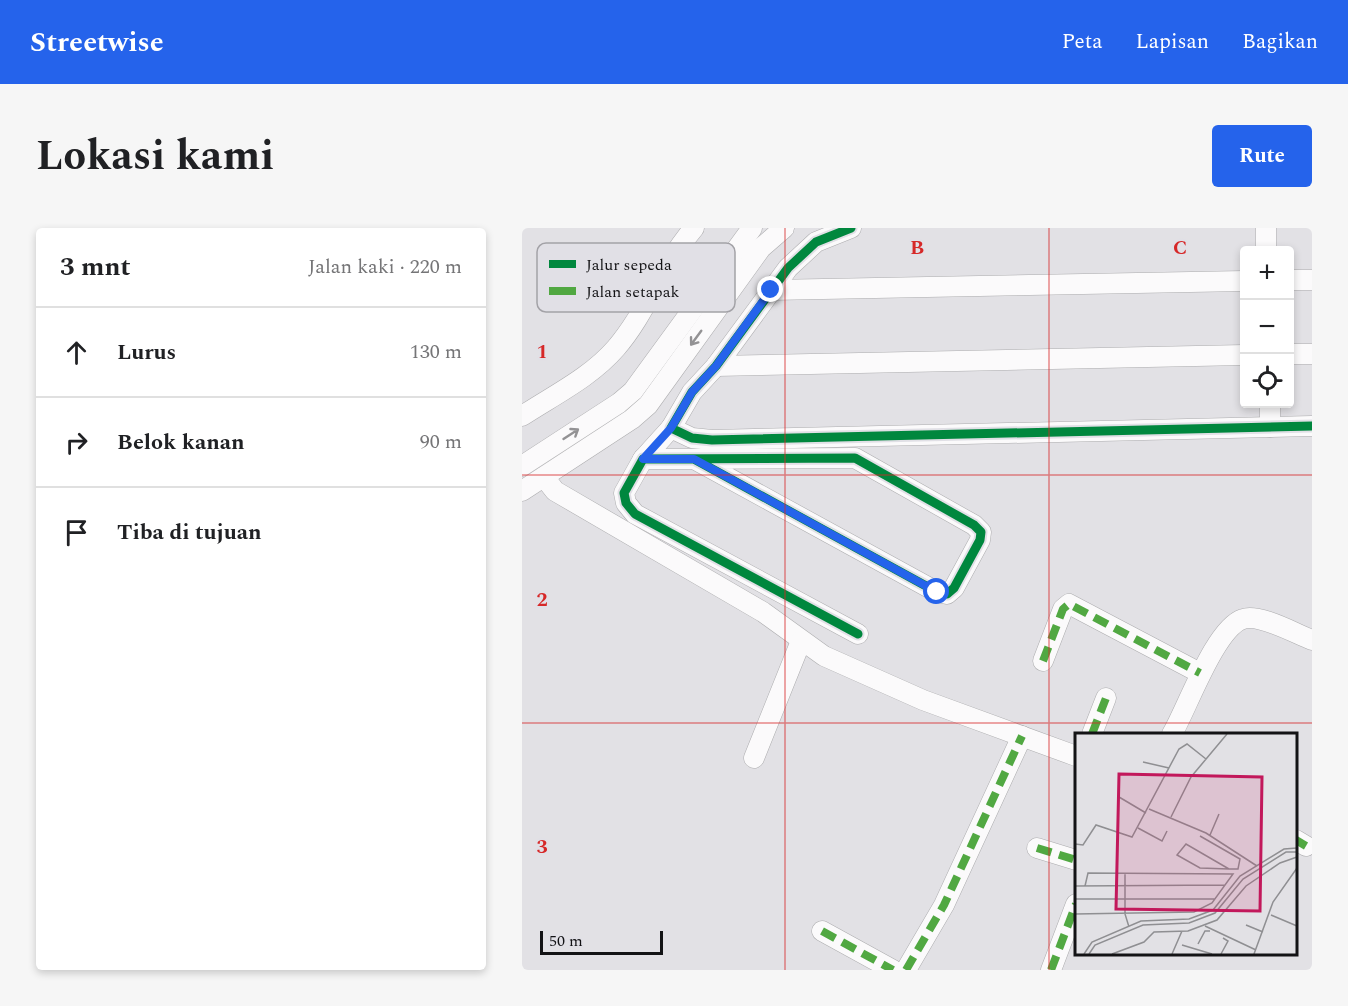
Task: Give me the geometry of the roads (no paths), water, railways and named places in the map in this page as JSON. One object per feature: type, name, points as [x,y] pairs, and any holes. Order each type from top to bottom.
[{"type":"street","points":[[683,243],[694,228]]},
{"type":"street","points":[[752,228],[736,247],[753,259]]},
{"type":"street","points":[[735,284],[761,248],[784,228]]},
{"type":"street","points":[[852,228],[816,243],[788,268],[716,366],[692,392],[671,428],[643,459],[624,493],[626,503],[635,514],[858,634]]},
{"type":"street","points":[[1266,228],[1266,246]]},
{"type":"street","points":[[1294,280],[1312,280]]},
{"type":"street","points":[[771,290],[1240,281]]},
{"type":"street","points":[[522,416],[584,376],[615,349],[639,312]]},
{"type":"street","points":[[525,460],[633,391],[690,312]]},
{"type":"street","points":[[522,491],[632,419],[648,405],[715,312]]},
{"type":"street","points":[[1294,354],[1312,354]]},
{"type":"street","points":[[716,366],[1240,355]]},
{"type":"street","points":[[1270,408],[1270,427]]},
{"type":"street","points":[[671,428],[692,438],[712,440],[1312,426]]},
{"type":"street","points":[[855,437],[855,458]]},
{"type":"street","points":[[643,459],[855,458],[974,525],[981,532],[980,540],[959,578],[947,594],[937,592],[694,459]]},
{"type":"street","points":[[544,477],[555,491],[763,612],[789,629],[801,641],[853,670],[922,700],[1075,755]]},
{"type":"street","points":[[1043,661],[1063,609],[1069,604],[1200,673]]},
{"type":"street","points":[[1173,733],[1191,700],[1200,673],[1229,630],[1244,618],[1261,620],[1312,640]]},
{"type":"street","points":[[754,758],[801,641]]},
{"type":"street","points":[[1093,733],[1106,698]]},
{"type":"street","points":[[906,970],[944,905],[1022,736]]},
{"type":"street","points":[[1037,848],[1075,859]]},
{"type":"street","points":[[1051,970],[1075,909]]},
{"type":"street","points":[[822,931],[893,970]]}]
